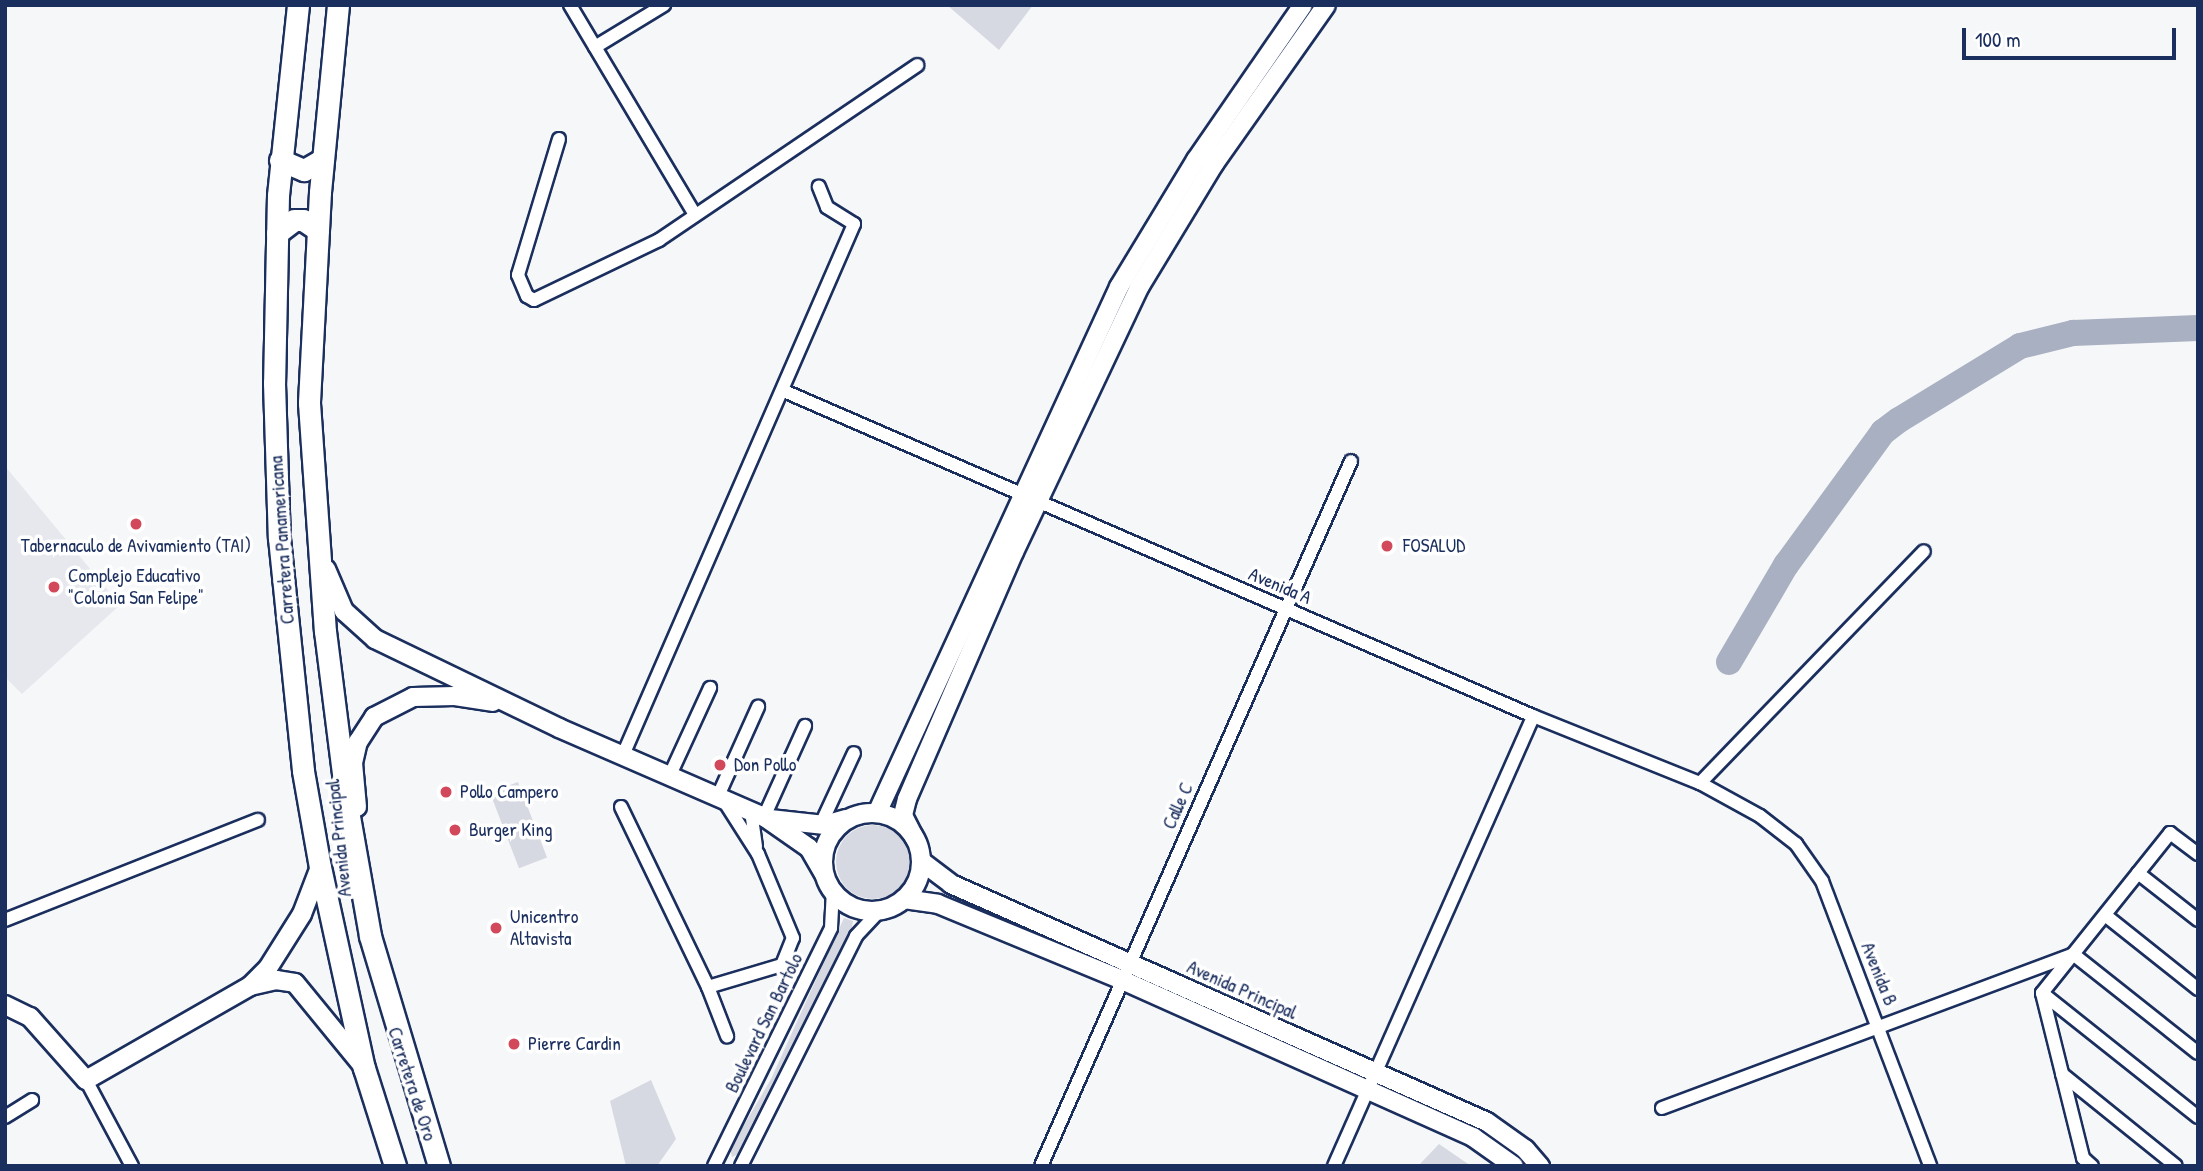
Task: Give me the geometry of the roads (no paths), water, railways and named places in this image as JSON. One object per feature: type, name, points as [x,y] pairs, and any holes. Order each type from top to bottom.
[{"type":"highway","name":"Carretera Panamericana","points":[[298,5],[280,160],[277,233],[277,515],[303,771],[320,867],[364,1068]]},
{"type":"highway","name":"Carretera Panamericana","points":[[338,5],[323,159],[309,403],[314,500],[331,691],[370,936],[387,1002]]},
{"type":"highway","points":[[280,160],[304,170],[323,159]]},
{"type":"highway","points":[[277,233],[294,220],[303,220],[318,230]]},
{"type":"highway","name":"Carretera de Oro","points":[[387,1002],[439,1166]]},
{"type":"highway","points":[[364,1068],[395,1166]]},
{"type":"main road","points":[[914,836],[898,820],[877,813],[853,817],[827,842],[824,874],[833,894],[852,908],[879,911],[904,899],[916,882],[921,861],[914,836],[903,815],[907,799],[1119,287],[1151,229],[1303,5]]},
{"type":"main road","points":[[877,813],[1031,499],[1152,265],[1214,164],[1326,5]]},
{"type":"main road","name":"Avenida Principal","points":[[314,500],[327,575],[356,625],[510,706],[760,815],[809,848],[824,874]]},
{"type":"main road","name":"Avenida Principal","points":[[370,936],[353,762],[366,727],[386,708],[412,697],[455,696],[510,706]]},
{"type":"main road","name":"Avenida Principal","points":[[760,815],[821,824],[853,817]]},
{"type":"main road","name":"Avenida Principal","points":[[921,861],[951,884],[1487,1122],[1518,1143],[1539,1166]]},
{"type":"main road","points":[[5,1005],[30,1017],[86,1080],[250,986],[268,968],[302,914],[320,867]]},
{"type":"main road","name":"Avenida Principal","points":[[904,899],[938,904],[1122,980],[1473,1137],[1514,1166]]},
{"type":"main road","points":[[250,986],[276,980],[295,983],[364,1068]]},
{"type":"street","points":[[570,5],[695,215]]},
{"type":"street","points":[[595,47],[664,5]]},
{"type":"street","points":[[559,139],[518,275],[530,299],[621,261],[695,215],[917,65]]},
{"type":"street","points":[[623,755],[784,391],[854,224],[827,207],[820,187]]},
{"type":"street","name":"Avenida A","points":[[784,391],[1534,716],[1700,783],[1760,816]]},
{"type":"street","name":"Calle C","points":[[1041,1166],[1351,461]]},
{"type":"street","points":[[1700,783],[1924,551]]},
{"type":"street","points":[[670,775],[710,688]]},
{"type":"street","points":[[708,987],[782,965],[793,938],[758,854],[720,797],[758,707]]},
{"type":"street","points":[[1334,1166],[1534,716]]},
{"type":"street","points":[[758,854],[760,815],[805,726]]},
{"type":"street","points":[[821,824],[854,753]]},
{"type":"street","points":[[621,807],[708,987],[727,1037]]},
{"type":"street","name":"Avenida B","points":[[1760,816],[1796,844],[1822,881],[1879,1025],[1930,1166]]},
{"type":"street","points":[[5,920],[258,820]]},
{"type":"street","points":[[2042,993],[2170,833],[2198,854]]},
{"type":"street","points":[[2138,873],[2198,920]]},
{"type":"street","name":"Boulevard San Bartolo","points":[[717,1162],[831,928],[833,894]]},
{"type":"street","points":[[741,1166],[856,936],[879,911]]},
{"type":"street","points":[[2105,915],[2198,989]]},
{"type":"street","points":[[1662,1108],[1879,1025],[2045,968],[2073,954]]},
{"type":"street","points":[[2073,954],[2198,1053]]},
{"type":"street","points":[[2042,993],[2083,1158],[2092,1166]]},
{"type":"street","points":[[2042,993],[2198,1117]]},
{"type":"street","points":[[2062,1074],[2176,1166]]},
{"type":"street","points":[[86,1080],[132,1166]]},
{"type":"street","points":[[5,1117],[32,1100]]},
{"type":"street","points":[[717,1162],[731,1166]]},
{"type":"waterway","points":[[1729,662],[1786,565],[1883,432],[1899,420],[2020,346],[2073,333],[2198,328]]},
{"type":"place","name":"Tabernaculo de Avivamiento (TAI)","points":[[136,524]]},
{"type":"place","name":"FOSALUD","points":[[1387,546]]},
{"type":"place","name":"Complejo Educativo \"Colonia San Felipe\"","points":[[54,587]]},
{"type":"place","name":"Don Pollo","points":[[720,765]]},
{"type":"place","name":"Pollo Campero","points":[[446,792]]},
{"type":"place","name":"Burger King","points":[[455,830]]},
{"type":"place","name":"Unicentro Altavista","points":[[496,928]]},
{"type":"place","name":"Pierre Cardin","points":[[514,1044]]}]
